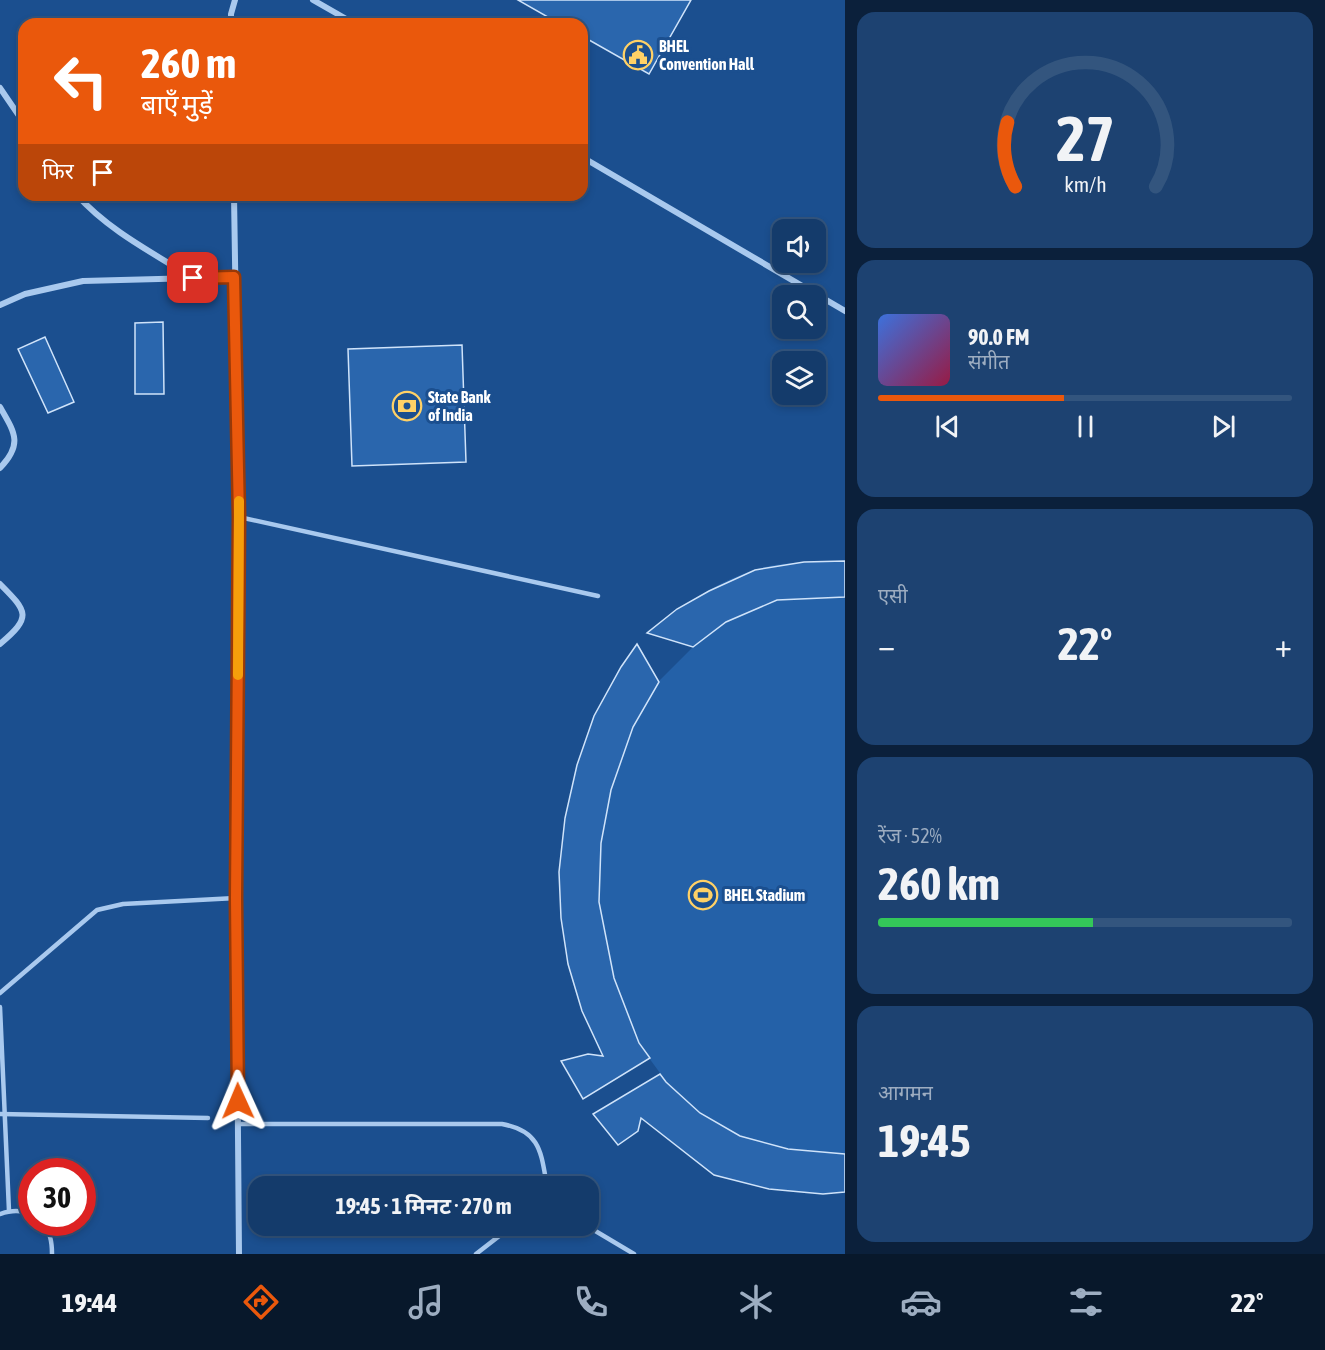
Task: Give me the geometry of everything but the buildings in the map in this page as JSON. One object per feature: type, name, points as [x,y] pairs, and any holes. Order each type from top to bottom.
[{"type":"street","points":[[231,18],[235,0]]},
{"type":"street","points":[[313,0],[344,18]]},
{"type":"street","points":[[0,88],[18,114]]},
{"type":"street","points":[[588,161],[845,311]]},
{"type":"street","points":[[83,201],[124,235],[193,278]]},
{"type":"street","points":[[234,201],[239,517],[236,898],[239,1254]]},
{"type":"street","points":[[0,304],[25,294],[83,281],[234,277]]},
{"type":"street","points":[[0,407],[16,440],[8,459],[0,468]]},
{"type":"street","points":[[0,584],[22,609],[23,618],[18,627],[0,644]]},
{"type":"lane","points":[[239,517],[598,596]]},
{"type":"lane","points":[[0,993],[97,910],[123,904],[236,898]]},
{"type":"lane","points":[[0,1007],[9,1211]]},
{"type":"lane","points":[[3,1114],[208,1118]]},
{"type":"lane","points":[[238,1124],[502,1124],[519,1127],[533,1137],[541,1153],[545,1176]]},
{"type":"lane","points":[[0,1214],[18,1211]]},
{"type":"lane","points":[[599,1233],[634,1254]]},
{"type":"lane","points":[[50,1236],[52,1254]]},
{"type":"lane","points":[[476,1254],[499,1236]]},
{"type":"shaded area","name":"BHEL Stadium","points":[[845,561],[845,1192],[823,1194],[769,1189],[714,1175],[642,1119],[638,1131],[618,1145],[593,1114],[660,1073],[649,1058],[583,1099],[561,1061],[588,1054],[603,1056],[578,998],[568,962],[563,917],[564,843],[570,793],[583,747],[601,704],[624,663],[637,644],[659,681],[693,647],[647,633],[697,597],[739,575],[787,563]]},
{"type":"slow traffic","points":[[238,675],[239,501]]},
{"type":"place","name":"BHEL Convention Hall","points":[[638,55]]},
{"type":"place","name":"State Bank of India","points":[[407,406]]},
{"type":"place","name":"BHEL Stadium","points":[[703,895]]},
{"type":"route","points":[[193,278],[234,277],[239,517],[236,898],[238,1101]]}]
